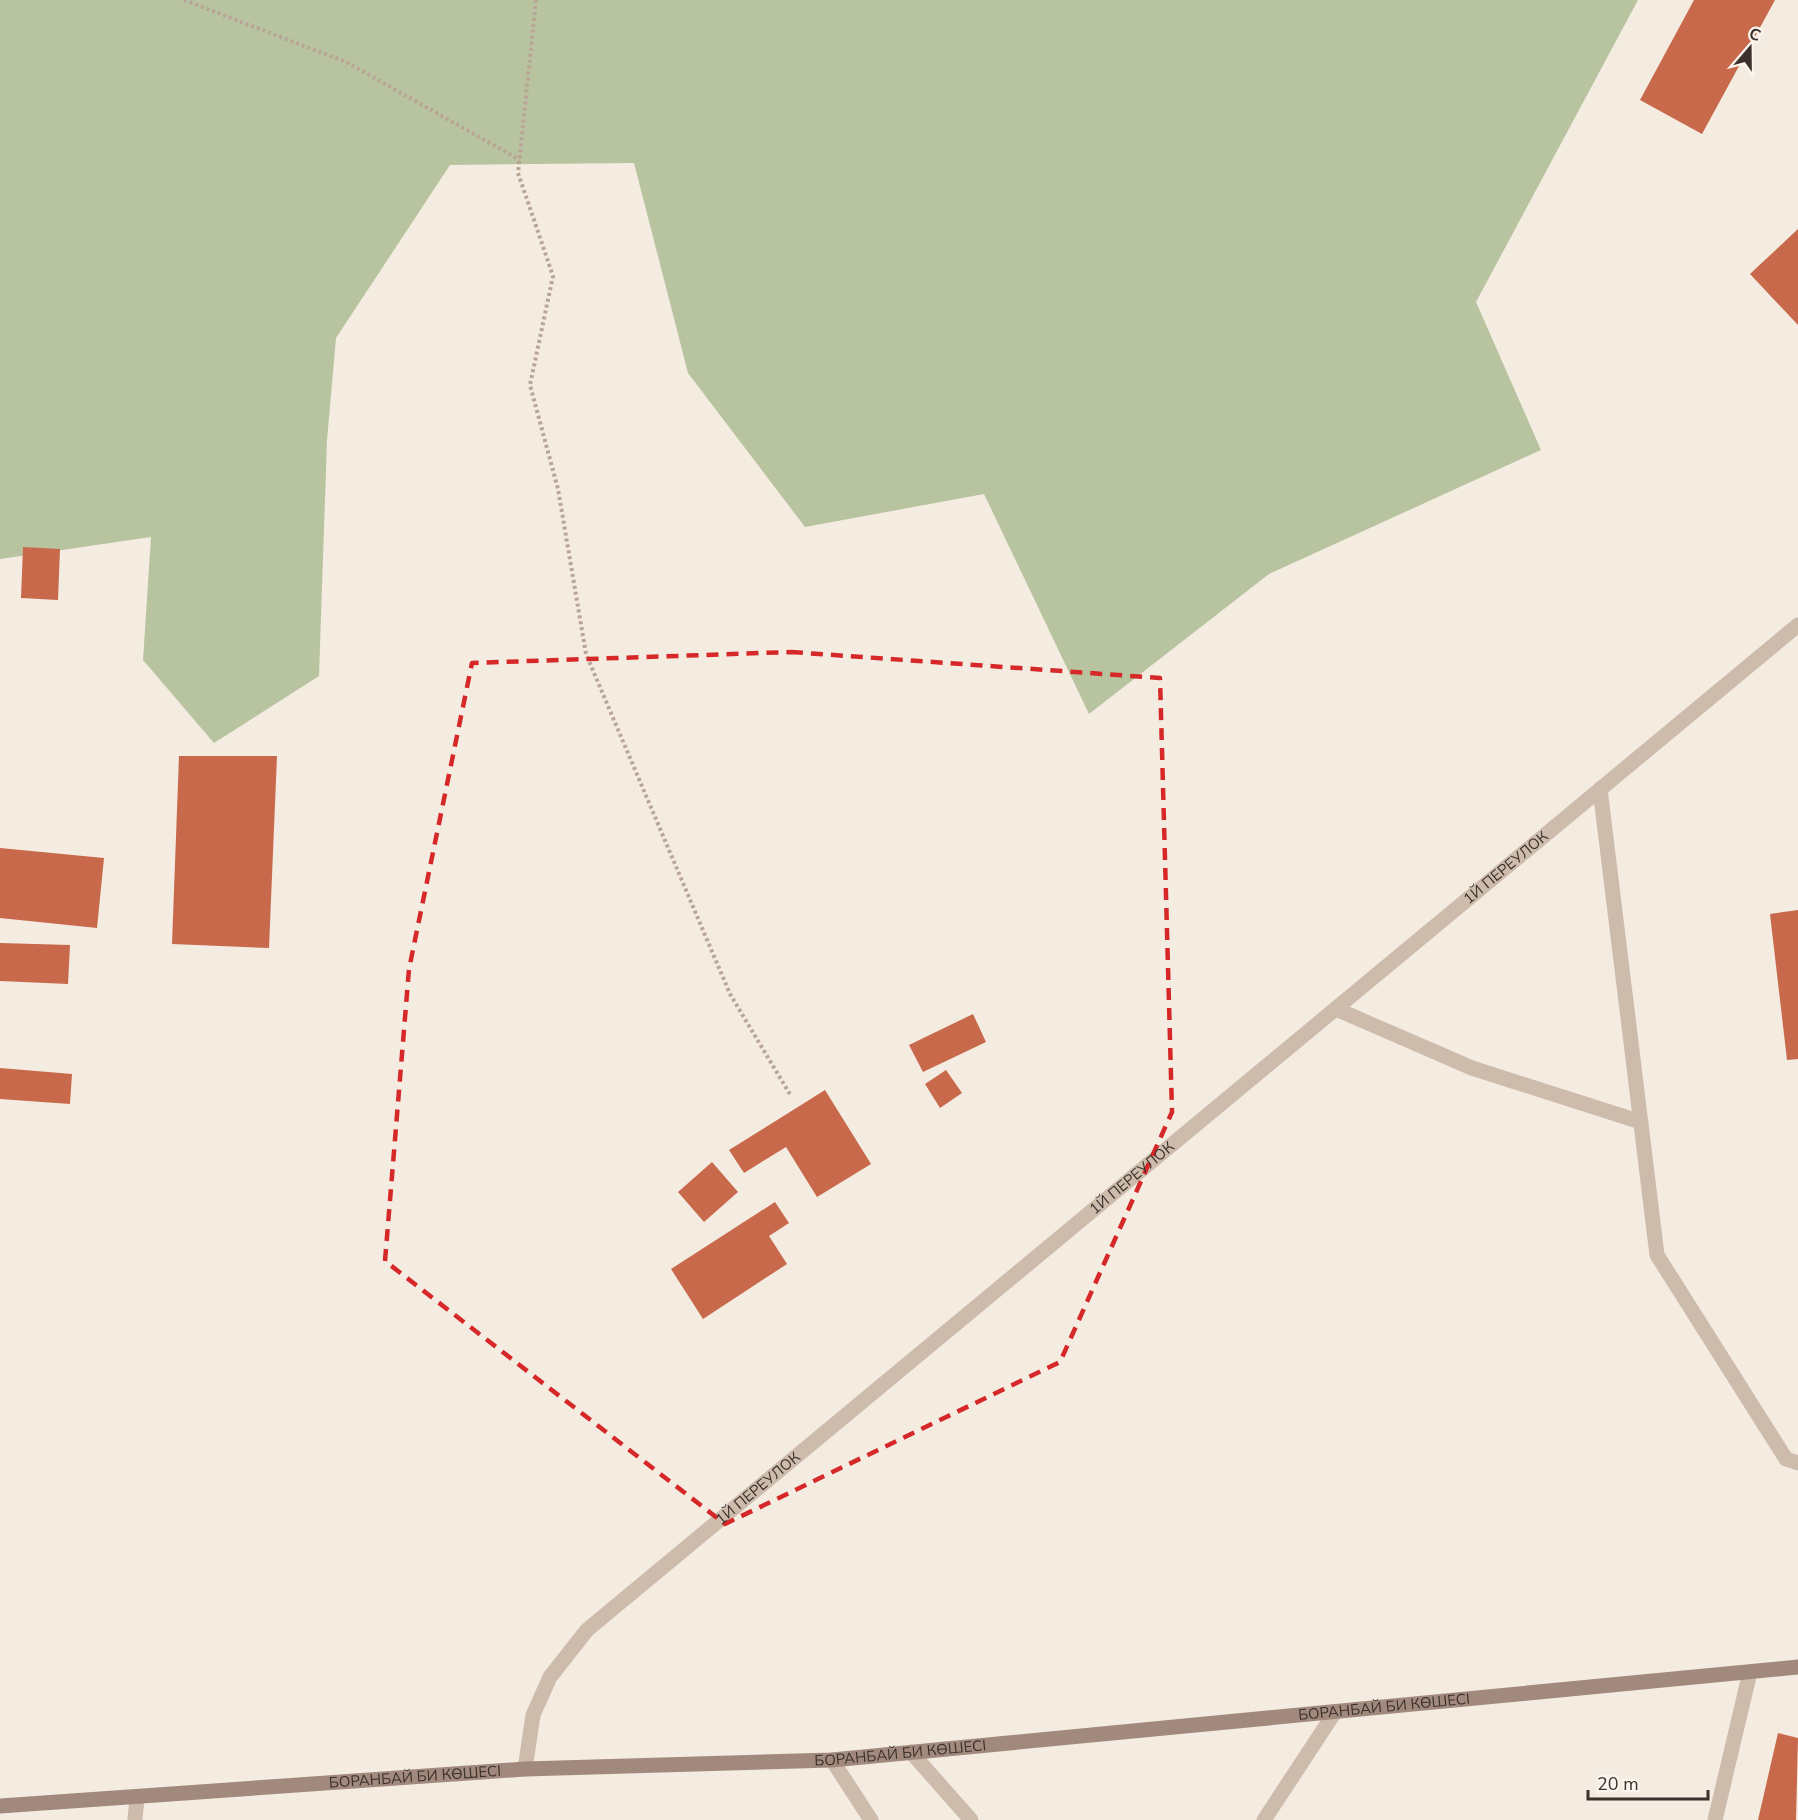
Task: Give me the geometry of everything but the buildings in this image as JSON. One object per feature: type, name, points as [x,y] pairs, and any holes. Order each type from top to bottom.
[{"type":"main road","name":"БОРАНБАЙ БИ КӨШЕСІ","points":[[0,1806],[525,1769],[832,1760],[1798,1667]]},
{"type":"street","name":"1Й ПЕРЕУЛОК","points":[[525,1769],[533,1715],[550,1677],[587,1630],[1798,625]]},
{"type":"street","points":[[1600,789],[1657,1255],[1786,1459],[1798,1463]]},
{"type":"street","points":[[1336,1009],[1472,1068],[1641,1122]]},
{"type":"street","points":[[1715,1820],[1750,1672]]},
{"type":"street","points":[[1264,1820],[1335,1712]]},
{"type":"street","points":[[911,1752],[971,1820]]},
{"type":"street","points":[[832,1760],[871,1820]]},
{"type":"street","points":[[135,1820],[137,1798]]},
{"type":"path","points":[[184,0],[346,62],[520,160]]},
{"type":"path","points":[[536,0],[518,173],[553,276],[530,385],[558,489],[586,654],[730,994],[791,1096]]},
{"type":"highlighted area","points":[[791,652],[1160,678],[1172,1112],[1060,1362],[725,1524],[385,1261],[409,969],[472,663]]},
{"type":"green space","points":[[0,0],[1638,0],[1476,302],[1541,450],[1269,574],[1089,714],[984,494],[805,527],[688,373],[634,163],[450,165],[336,338],[327,440],[319,676],[214,743],[143,660],[151,537],[0,559]]}]
